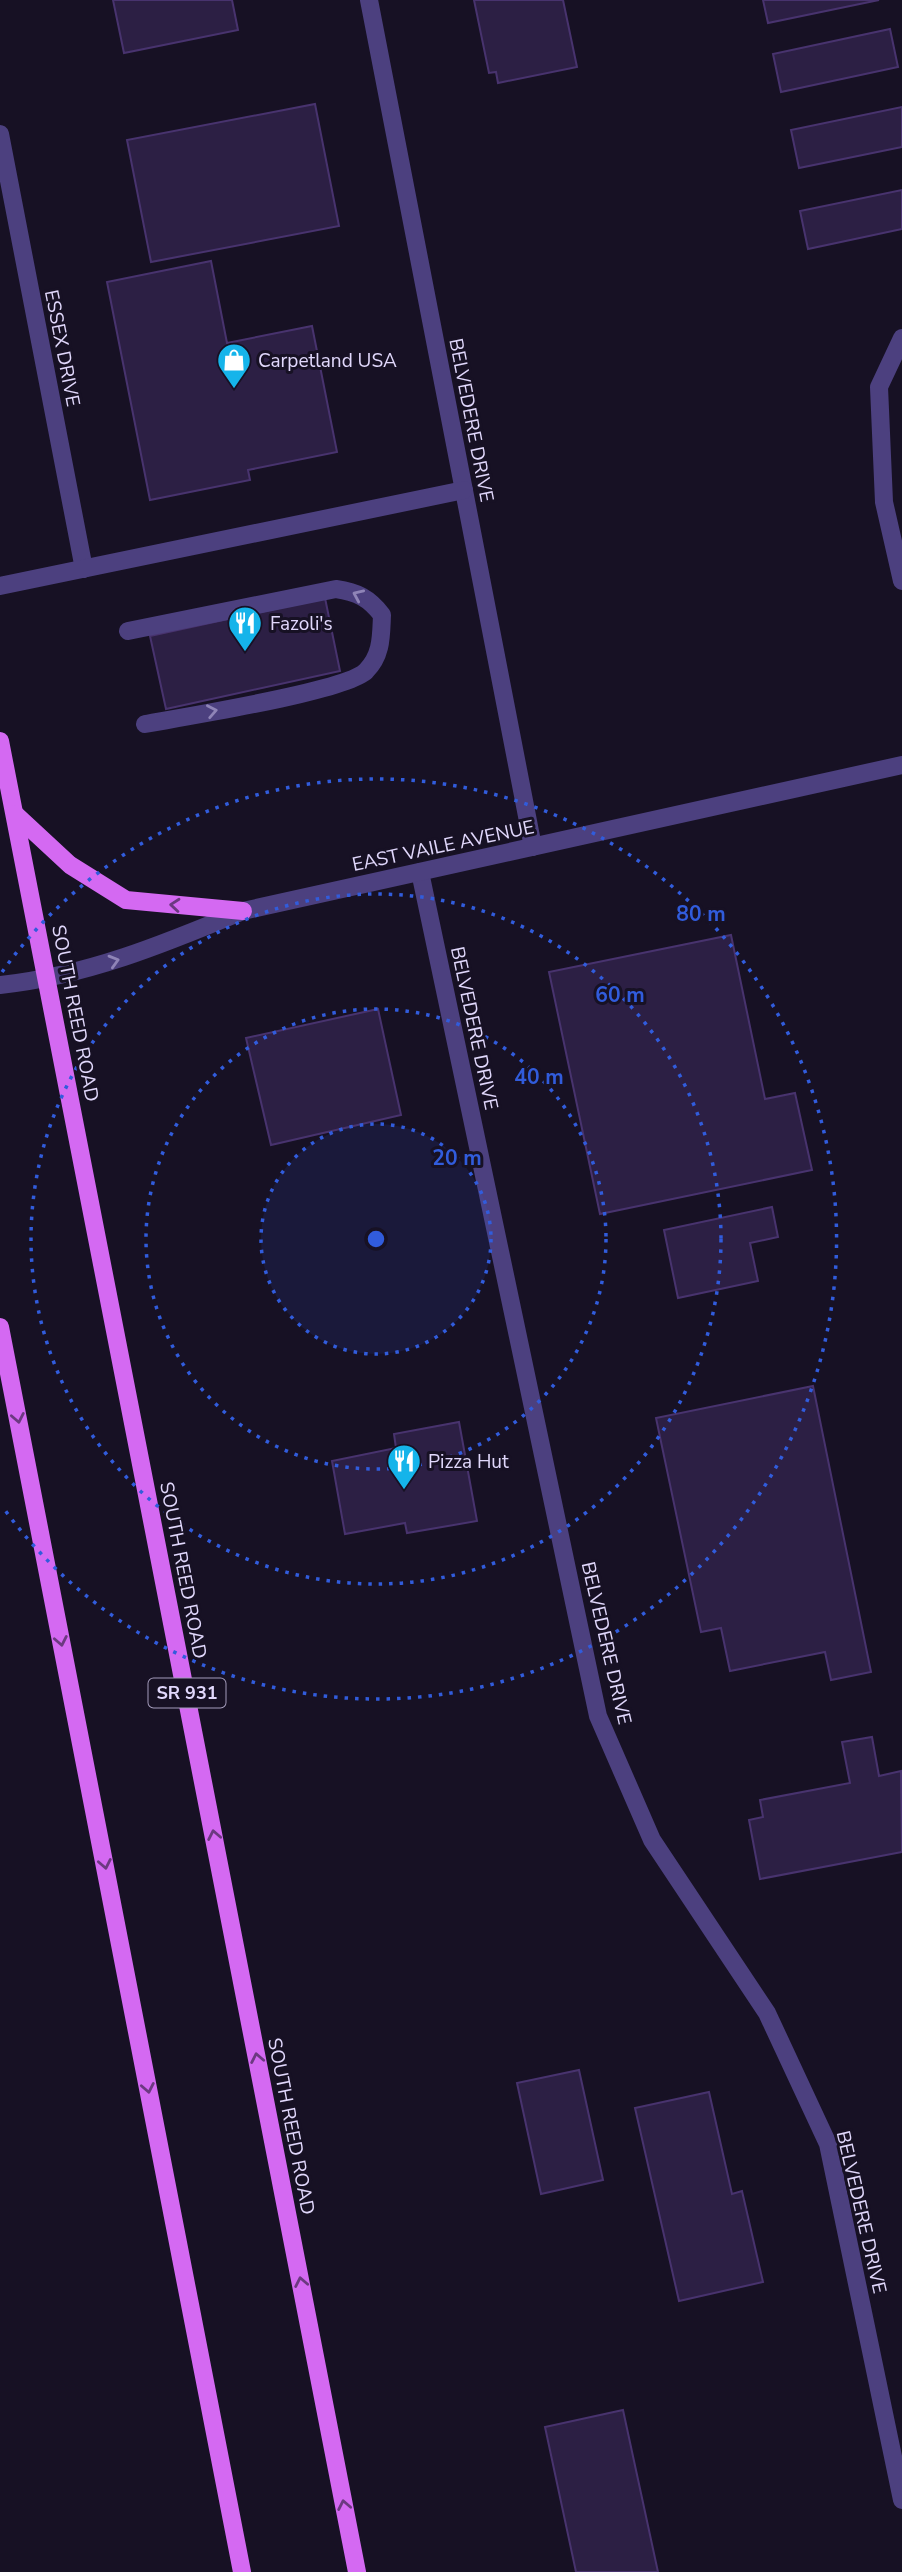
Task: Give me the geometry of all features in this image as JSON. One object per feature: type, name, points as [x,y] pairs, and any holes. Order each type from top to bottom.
[{"type":"main road","name":"SOUTH REED ROAD","points":[[0,741],[357,2572]]},
{"type":"main road","points":[[15,814],[70,865],[126,900],[243,911]]},
{"type":"main road","points":[[0,1327],[242,2572]]},
{"type":"street","name":"BELVEDERE DRIVE","points":[[369,0],[533,847]]},
{"type":"street","name":"ESSEX DRIVE","points":[[0,135],[84,569]]},
{"type":"street","points":[[902,338],[878,387],[884,502],[902,581]]},
{"type":"street","points":[[0,586],[464,489]]},
{"type":"street","points":[[128,631],[336,589],[362,596],[382,615],[378,655],[365,673],[333,686],[145,724]]},
{"type":"street","name":"EAST VAILE AVENUE","points":[[0,985],[48,980],[140,954],[243,911],[902,765]]},
{"type":"street","name":"BELVEDERE DRIVE","points":[[420,872],[598,1717],[652,1840],[767,2013],[828,2144],[902,2500]]},
{"type":"building","points":[[113,0],[232,0],[238,30],[124,53]]},
{"type":"building","points":[[474,0],[563,0],[577,67],[498,83],[496,72],[489,73]]},
{"type":"building","points":[[763,0],[879,0],[768,23]]},
{"type":"building","points":[[890,29],[898,67],[781,92],[773,54]]},
{"type":"building","points":[[315,104],[339,226],[151,262],[127,140]]},
{"type":"building","points":[[902,107],[902,147],[799,168],[791,130]]},
{"type":"building","points":[[902,190],[902,229],[808,249],[800,211]]},
{"type":"building","points":[[211,261],[227,343],[312,326],[337,452],[248,470],[250,480],[150,500],[107,282]]},
{"type":"building","name":"Fazoli's","points":[[325,598],[340,671],[166,709],[150,636]]},
{"type":"building","points":[[731,935],[765,1099],[795,1093],[812,1170],[600,1214],[549,972]]},
{"type":"building","points":[[378,1009],[401,1115],[271,1145],[246,1038]]},
{"type":"building","points":[[772,1207],[778,1237],[750,1243],[758,1281],[678,1298],[664,1230]]},
{"type":"building","points":[[813,1386],[871,1672],[831,1680],[825,1652],[730,1671],[721,1628],[701,1632],[656,1418]]},
{"type":"building","name":"Pizza Hut","points":[[459,1422],[477,1521],[407,1533],[405,1523],[345,1534],[332,1461],[396,1448],[394,1434]]},
{"type":"building","points":[[872,1737],[879,1776],[901,1771],[902,1852],[760,1879],[749,1820],[763,1817],[760,1800],[850,1783],[842,1742]]},
{"type":"building","points":[[579,2070],[603,2180],[541,2194],[517,2083]]},
{"type":"building","points":[[709,2092],[732,2194],[742,2191],[763,2282],[679,2301],[635,2108]]},
{"type":"building","points":[[623,2410],[658,2572],[576,2572],[545,2427]]},
{"type":"place","name":"Carpetland USA","points":[[234,390]]},
{"type":"place","name":"Fazoli's","points":[[245,653]]},
{"type":"place","name":"Pizza Hut","points":[[404,1491]]}]
